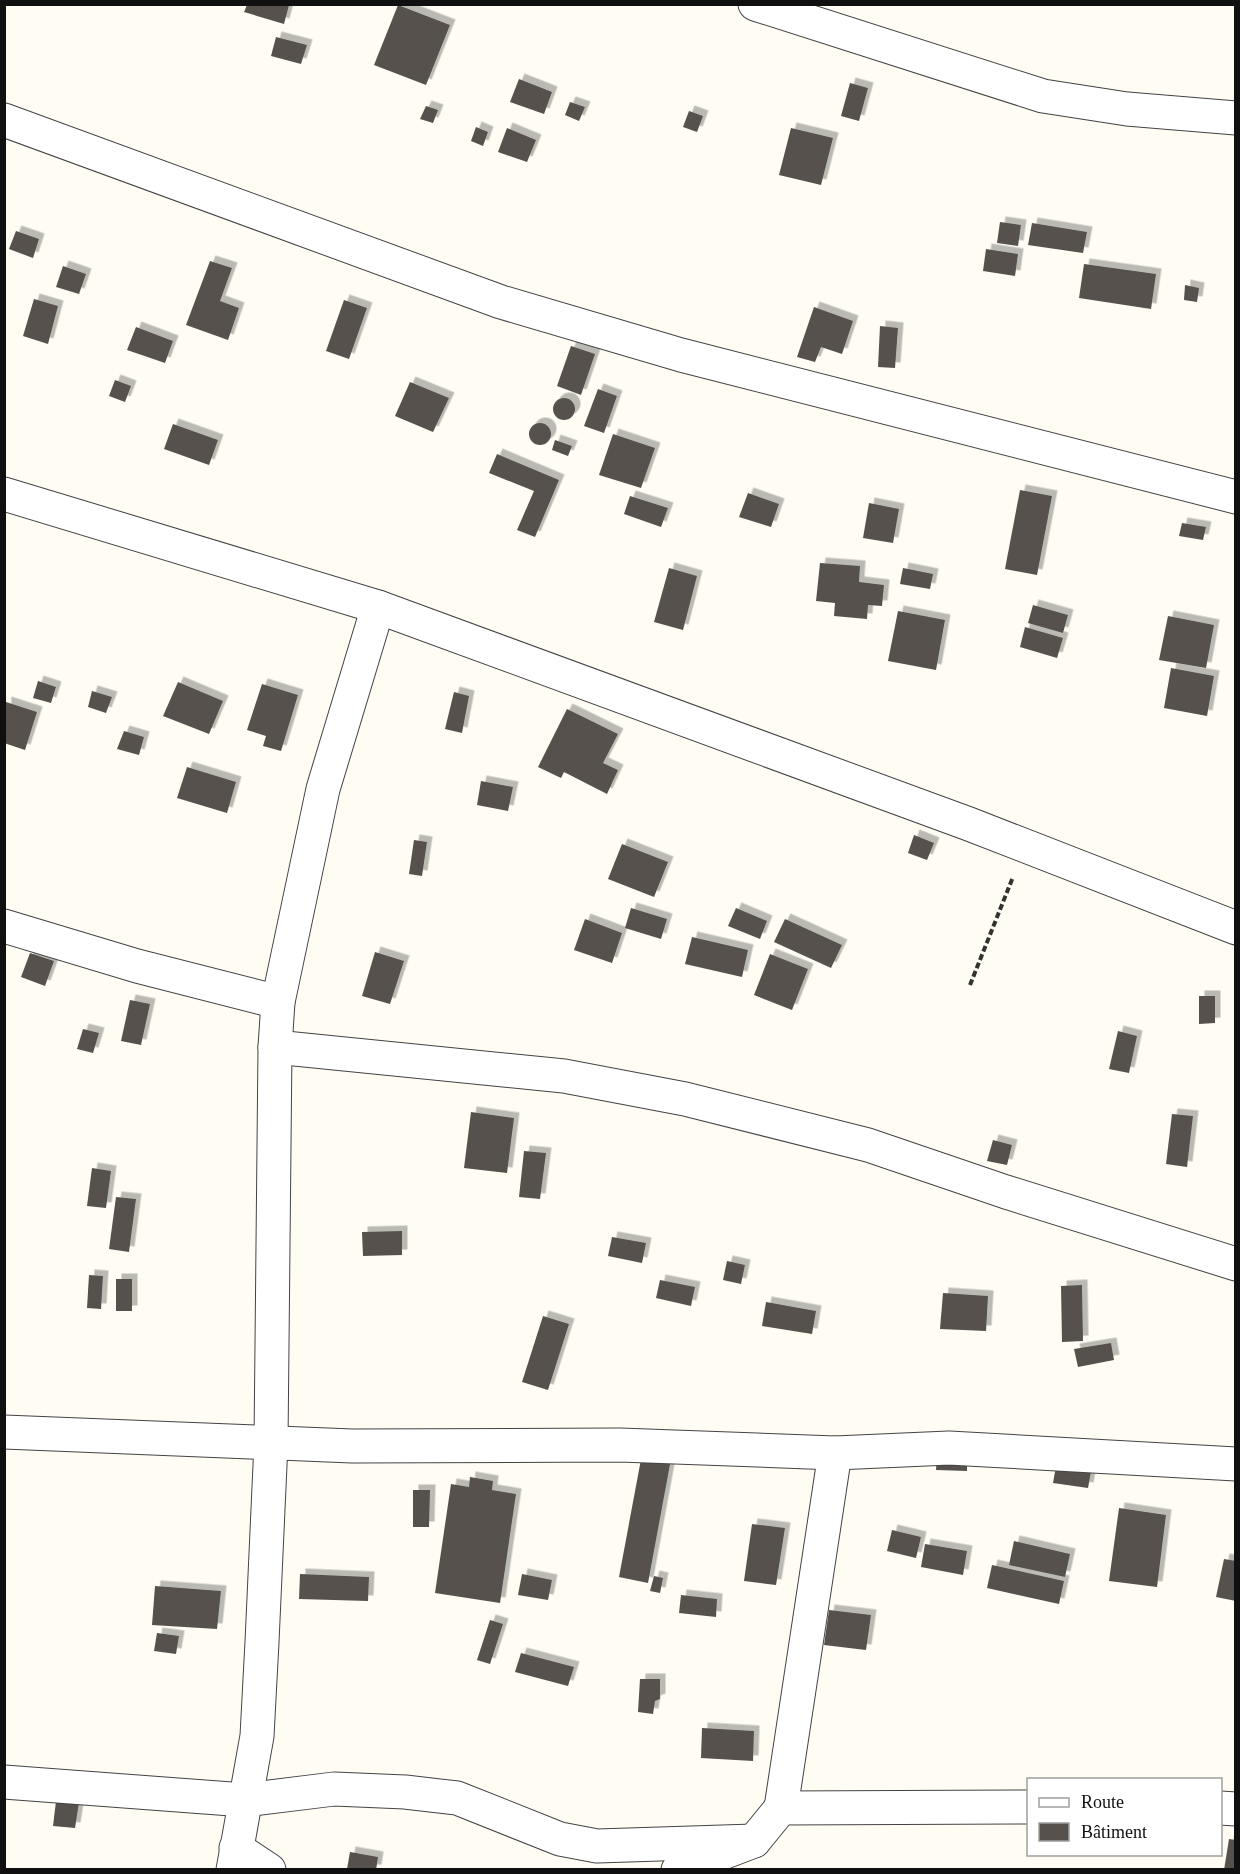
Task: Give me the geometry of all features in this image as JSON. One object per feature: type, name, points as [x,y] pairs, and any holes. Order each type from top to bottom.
[{"type":"street","points":[[755,4],[1043,96],[1127,109],[1236,118]]},
{"type":"street","points":[[4,120],[501,302],[681,355],[1236,497]]},
{"type":"street","points":[[4,494],[378,607],[1026,846],[1236,928]]},
{"type":"street","points":[[269,1869],[235,1859],[257,1736],[271,1443],[275,1047],[278,1002],[323,789],[378,607]]},
{"type":"street","points":[[4,926],[137,966],[278,1002]]},
{"type":"street","points":[[275,1047],[564,1076],[685,1099],[868,1145],[1006,1192],[1236,1264]]},
{"type":"street","points":[[4,1432],[271,1443],[442,1447],[620,1445],[835,1453],[949,1448],[1236,1464]]},
{"type":"street","points":[[678,1869],[754,1855],[781,1808],[835,1453]]},
{"type":"street","points":[[4,1782],[245,1800],[334,1789],[405,1792],[457,1798],[560,1839],[597,1846],[754,1855]]},
{"type":"street","points":[[781,1808],[1027,1807]]},
{"type":"path","points":[[970,985],[983,947],[1026,846]]},
{"type":"building","points":[[247,5],[289,5],[284,24],[244,12]]},
{"type":"building","points":[[398,5],[450,25],[426,85],[374,65]]},
{"type":"building","points":[[276,37],[307,45],[301,64],[271,56]]},
{"type":"building","points":[[519,79],[552,92],[544,114],[510,102]]},
{"type":"building","points":[[850,83],[868,88],[859,121],[841,116]]},
{"type":"building","points":[[570,102],[585,107],[579,121],[565,115]]},
{"type":"building","points":[[426,106],[438,110],[433,123],[420,119]]},
{"type":"building","points":[[689,111],[703,116],[697,132],[683,127]]},
{"type":"building","points":[[476,127],[488,132],[483,146],[471,141]]},
{"type":"building","points":[[507,128],[536,140],[527,162],[498,152]]},
{"type":"building","points":[[791,128],[833,138],[821,185],[779,175]]},
{"type":"building","points":[[1000,222],[1021,225],[1018,246],[997,243]]},
{"type":"building","points":[[1032,223],[1087,232],[1083,253],[1028,245]]},
{"type":"building","points":[[16,231],[39,239],[33,258],[9,249]]},
{"type":"building","points":[[986,249],[1018,254],[1015,276],[983,271]]},
{"type":"building","points":[[210,261],[232,268],[220,301],[239,308],[228,340],[186,325]]},
{"type":"building","points":[[1084,264],[1156,274],[1151,309],[1079,298]]},
{"type":"building","points":[[63,266],[86,274],[79,294],[56,287]]},
{"type":"building","points":[[1185,285],[1199,288],[1197,302],[1184,300]]},
{"type":"building","points":[[34,299],[58,306],[48,344],[23,336]]},
{"type":"building","points":[[344,300],[367,308],[349,359],[326,351]]},
{"type":"building","points":[[814,307],[853,321],[842,354],[821,347],[815,362],[797,357]]},
{"type":"building","points":[[880,326],[898,328],[895,368],[878,367]]},
{"type":"building","points":[[136,327],[173,341],[165,363],[127,350]]},
{"type":"building","points":[[571,346],[595,354],[581,395],[557,386]]},
{"type":"building","points":[[115,380],[131,386],[125,402],[109,396]]},
{"type":"building","points":[[410,382],[449,398],[433,432],[395,416]]},
{"type":"building","points":[[598,389],[617,396],[604,433],[584,426]]},
{"type":"building","points":[[564,398],[574,405],[575,409],[568,419],[564,420],[554,413],[553,409],[560,399]]},
{"type":"building","points":[[540,423],[550,430],[551,434],[544,444],[540,445],[530,438],[529,434],[536,424]]},
{"type":"building","points":[[173,424],[218,440],[209,465],[164,449]]},
{"type":"building","points":[[613,434],[655,448],[641,488],[599,475]]},
{"type":"building","points":[[555,440],[572,446],[568,456],[552,450]]},
{"type":"building","points":[[497,454],[559,480],[535,537],[517,530],[534,491],[489,473]]},
{"type":"building","points":[[1020,490],[1052,496],[1037,575],[1005,569]]},
{"type":"building","points":[[748,493],[779,504],[771,527],[739,517]]},
{"type":"building","points":[[630,496],[668,508],[661,527],[624,514]]},
{"type":"building","points":[[869,503],[899,509],[893,543],[863,538]]},
{"type":"building","points":[[1182,523],[1206,527],[1203,540],[1179,536]]},
{"type":"building","points":[[820,563],[860,566],[859,582],[884,585],[882,606],[868,605],[867,619],[834,616],[835,603],[816,601]]},
{"type":"building","points":[[669,568],[697,576],[683,630],[654,622]]},
{"type":"building","points":[[903,568],[933,574],[930,589],[900,584]]},
{"type":"building","points":[[1033,605],[1068,615],[1063,633],[1028,623]]},
{"type":"building","points":[[898,611],[945,620],[936,670],[888,661]]},
{"type":"building","points":[[1168,616],[1214,625],[1206,668],[1159,660]]},
{"type":"building","points":[[1025,627],[1063,638],[1057,658],[1020,647]]},
{"type":"building","points":[[1171,668],[1214,676],[1207,716],[1164,708]]},
{"type":"building","points":[[38,681],[56,687],[51,703],[33,698]]},
{"type":"building","points":[[178,682],[223,701],[209,734],[163,716]]},
{"type":"building","points":[[262,684],[298,695],[281,751],[263,746],[266,736],[247,730]]},
{"type":"building","points":[[92,691],[112,697],[106,713],[88,707]]},
{"type":"building","points":[[454,692],[469,696],[462,733],[445,729]]},
{"type":"building","points":[[6,702],[37,712],[25,750],[4,743]]},
{"type":"building","points":[[567,709],[618,734],[603,763],[618,770],[607,794],[564,772],[561,778],[538,767]]},
{"type":"building","points":[[124,731],[144,737],[139,755],[117,749]]},
{"type":"building","points":[[187,767],[236,782],[227,813],[177,798]]},
{"type":"building","points":[[481,781],[513,787],[508,811],[477,805]]},
{"type":"building","points":[[914,835],[934,843],[927,860],[908,853]]},
{"type":"building","points":[[414,840],[427,842],[422,876],[409,874]]},
{"type":"building","points":[[622,844],[668,862],[654,897],[608,879]]},
{"type":"building","points":[[631,908],[667,919],[661,939],[625,928]]},
{"type":"building","points":[[736,908],[767,921],[760,939],[728,926]]},
{"type":"building","points":[[585,919],[622,933],[612,963],[574,950]]},
{"type":"building","points":[[785,919],[842,945],[831,968],[774,942]]},
{"type":"building","points":[[692,937],[748,950],[742,977],[685,964]]},
{"type":"building","points":[[375,952],[404,961],[390,1004],[362,996]]},
{"type":"building","points":[[30,953],[54,961],[45,986],[21,977]]},
{"type":"building","points":[[770,954],[808,969],[792,1010],[754,995]]},
{"type":"building","points":[[1199,996],[1215,996],[1215,1023],[1199,1024]]},
{"type":"building","points":[[130,1000],[150,1004],[141,1045],[121,1041]]},
{"type":"building","points":[[83,1029],[99,1033],[93,1053],[77,1049]]},
{"type":"building","points":[[1118,1031],[1137,1036],[1129,1073],[1109,1069]]},
{"type":"building","points":[[471,1112],[514,1118],[507,1173],[464,1168]]},
{"type":"building","points":[[1172,1114],[1193,1116],[1187,1167],[1166,1164]]},
{"type":"building","points":[[993,1140],[1012,1145],[1007,1165],[987,1161]]},
{"type":"building","points":[[524,1151],[546,1153],[540,1199],[519,1197]]},
{"type":"building","points":[[92,1168],[111,1171],[106,1208],[87,1206]]},
{"type":"building","points":[[116,1197],[136,1199],[129,1252],[109,1249]]},
{"type":"building","points":[[402,1231],[402,1255],[363,1256],[362,1232]]},
{"type":"building","points":[[612,1237],[646,1243],[642,1263],[608,1256]]},
{"type":"building","points":[[727,1261],[745,1265],[741,1284],[723,1280]]},
{"type":"building","points":[[89,1275],[103,1276],[101,1309],[87,1308]]},
{"type":"building","points":[[116,1279],[132,1279],[132,1311],[116,1311]]},
{"type":"building","points":[[660,1280],[695,1287],[691,1306],[656,1298]]},
{"type":"building","points":[[1082,1285],[1083,1341],[1062,1342],[1061,1286]]},
{"type":"building","points":[[943,1293],[988,1296],[986,1331],[940,1329]]},
{"type":"building","points":[[766,1302],[816,1311],[812,1334],[762,1326]]},
{"type":"building","points":[[543,1316],[569,1324],[548,1390],[522,1382]]},
{"type":"building","points":[[1111,1343],[1114,1360],[1078,1367],[1074,1349]]},
{"type":"building","points":[[937,1452],[967,1453],[967,1471],[936,1470]]},
{"type":"building","points":[[642,1454],[671,1459],[648,1583],[619,1577]]},
{"type":"building","points":[[1057,1461],[1092,1466],[1088,1488],[1053,1483]]},
{"type":"building","points":[[470,1477],[493,1481],[492,1490],[516,1494],[500,1603],[435,1593],[451,1484],[469,1487]]},
{"type":"building","points":[[413,1490],[430,1490],[429,1527],[413,1527]]},
{"type":"building","points":[[1119,1508],[1166,1515],[1157,1587],[1109,1581]]},
{"type":"building","points":[[752,1524],[785,1528],[776,1585],[744,1581]]},
{"type":"building","points":[[892,1530],[921,1537],[916,1558],[887,1551]]},
{"type":"building","points":[[1014,1541],[1070,1554],[1065,1577],[1009,1565]]},
{"type":"building","points":[[925,1544],[967,1551],[963,1575],[921,1567]]},
{"type":"building","points":[[1224,1559],[1236,1561],[1236,1601],[1216,1597]]},
{"type":"building","points":[[992,1565],[1064,1581],[1059,1604],[987,1588]]},
{"type":"building","points":[[300,1574],[369,1577],[368,1601],[299,1599]]},
{"type":"building","points":[[522,1574],[552,1580],[548,1600],[518,1595]]},
{"type":"building","points":[[654,1576],[663,1578],[660,1593],[650,1591]]},
{"type":"building","points":[[155,1586],[221,1591],[217,1629],[152,1625]]},
{"type":"building","points":[[681,1595],[717,1599],[716,1617],[679,1613]]},
{"type":"building","points":[[829,1610],[871,1615],[866,1650],[824,1645]]},
{"type":"building","points":[[490,1620],[503,1624],[490,1664],[477,1660]]},
{"type":"building","points":[[157,1633],[179,1636],[176,1654],[154,1651]]},
{"type":"building","points":[[521,1653],[574,1667],[568,1686],[515,1672]]},
{"type":"building","points":[[640,1679],[660,1679],[660,1699],[655,1701],[653,1714],[638,1712]]},
{"type":"building","points":[[702,1728],[754,1731],[753,1761],[701,1758]]},
{"type":"building","points":[[57,1793],[80,1796],[75,1828],[53,1826]]},
{"type":"building","points":[[1229,1839],[1236,1840],[1236,1870],[1224,1870]]},
{"type":"building","points":[[350,1852],[378,1857],[376,1870],[347,1869]]}]
